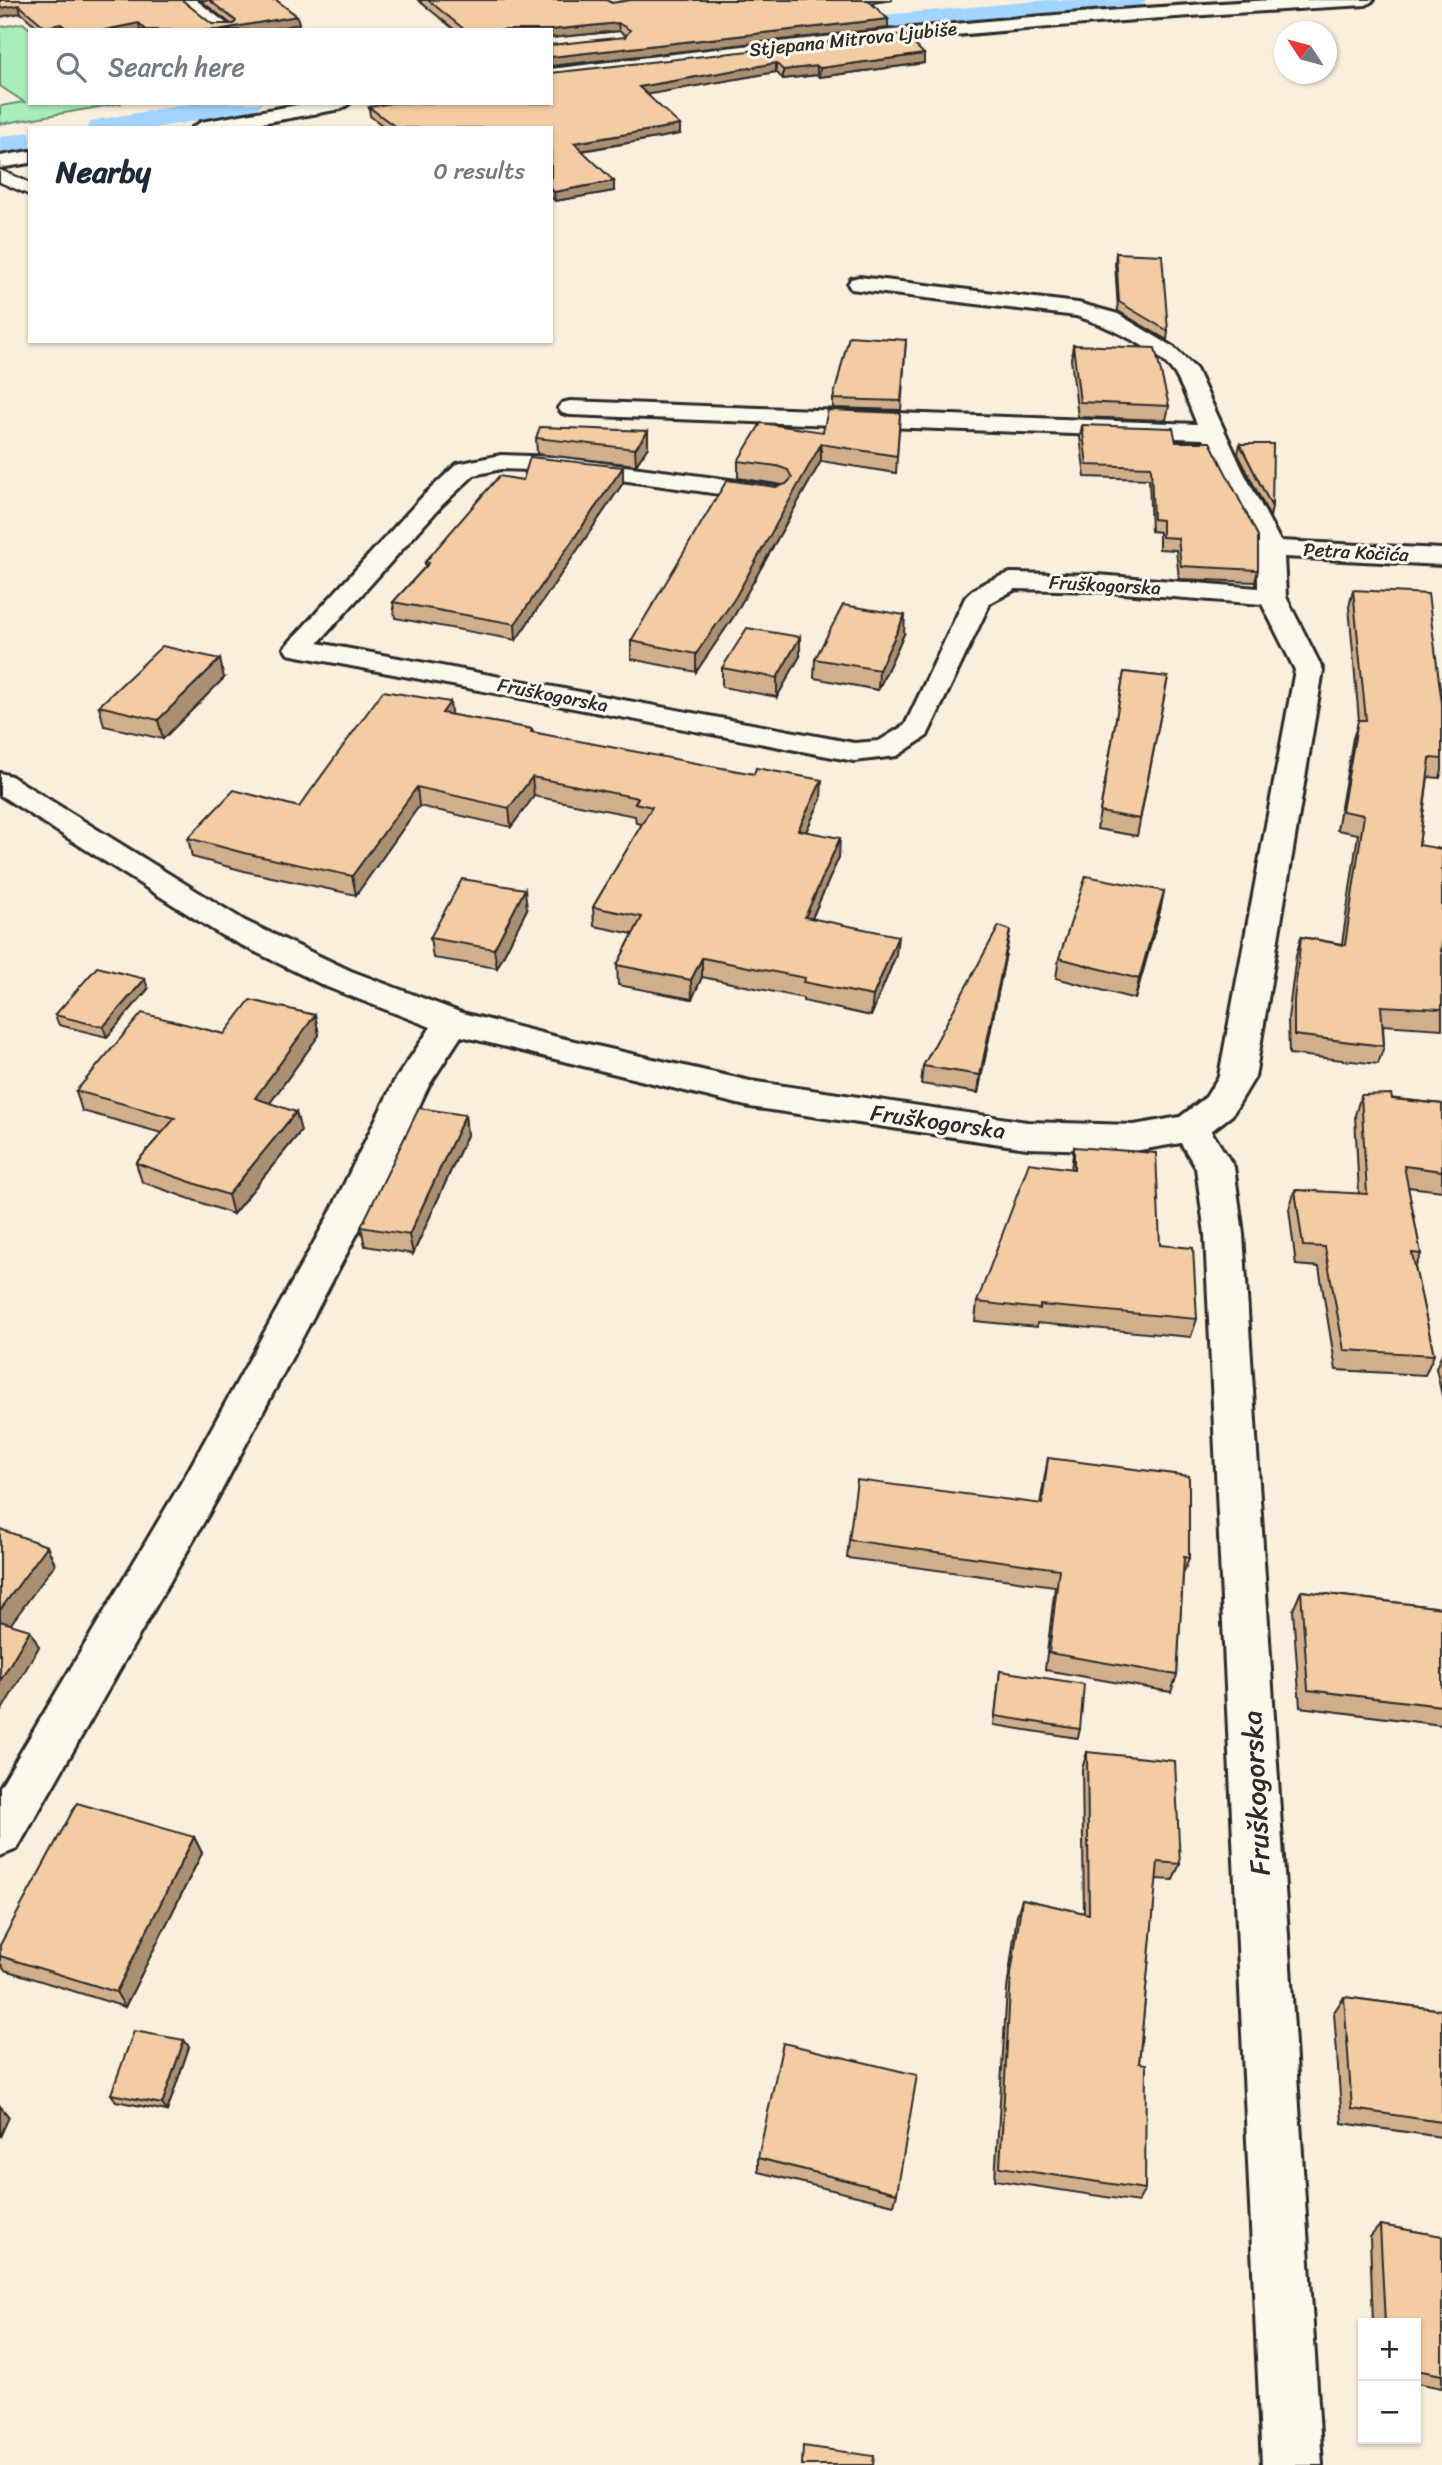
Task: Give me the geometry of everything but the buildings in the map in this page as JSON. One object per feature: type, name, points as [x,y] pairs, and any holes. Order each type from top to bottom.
[{"type":"street","points":[[184,0],[224,28]]},
{"type":"street","name":"Stjepana Mitrova Ljubiše","points":[[553,74],[764,47],[968,27],[1208,8],[1366,0]]},
{"type":"street","points":[[212,126],[330,105]]},
{"type":"street","points":[[0,162],[28,157]]},
{"type":"street","name":"Fruškogorska","points":[[0,782],[233,928],[339,979],[452,1022],[750,1094],[1013,1133],[1134,1138],[1190,1128],[1219,1106],[1237,1077],[1309,670],[1272,597],[1271,548],[1230,471],[1184,369],[1165,352],[1110,319],[1078,310],[859,284]]},
{"type":"street","points":[[570,408],[1038,428],[1212,432]]},
{"type":"street","name":"Fruškogorska","points":[[776,494],[558,464],[501,462],[466,469],[433,500],[298,648],[854,752],[886,750],[917,730],[979,598],[1011,581],[1097,583],[1272,597]]},
{"type":"street","name":"Petra Kočića","points":[[1271,548],[1442,557]]},
{"type":"street","points":[[0,1833],[202,1486],[348,1216],[412,1082],[452,1022]]},
{"type":"street","name":"Fruškogorska","points":[[1190,1128],[1216,1167],[1224,1234],[1292,2465]]},
{"type":"lane","points":[[0,175],[28,189]]},
{"type":"green space","points":[[23,23],[29,28],[28,105],[110,105],[0,124],[0,106],[24,102],[0,86],[0,27]]},
{"type":"waterway","points":[[807,30],[1133,0]]},
{"type":"waterway","points":[[113,126],[236,105]]},
{"type":"waterway","points":[[0,146],[28,141]]}]
